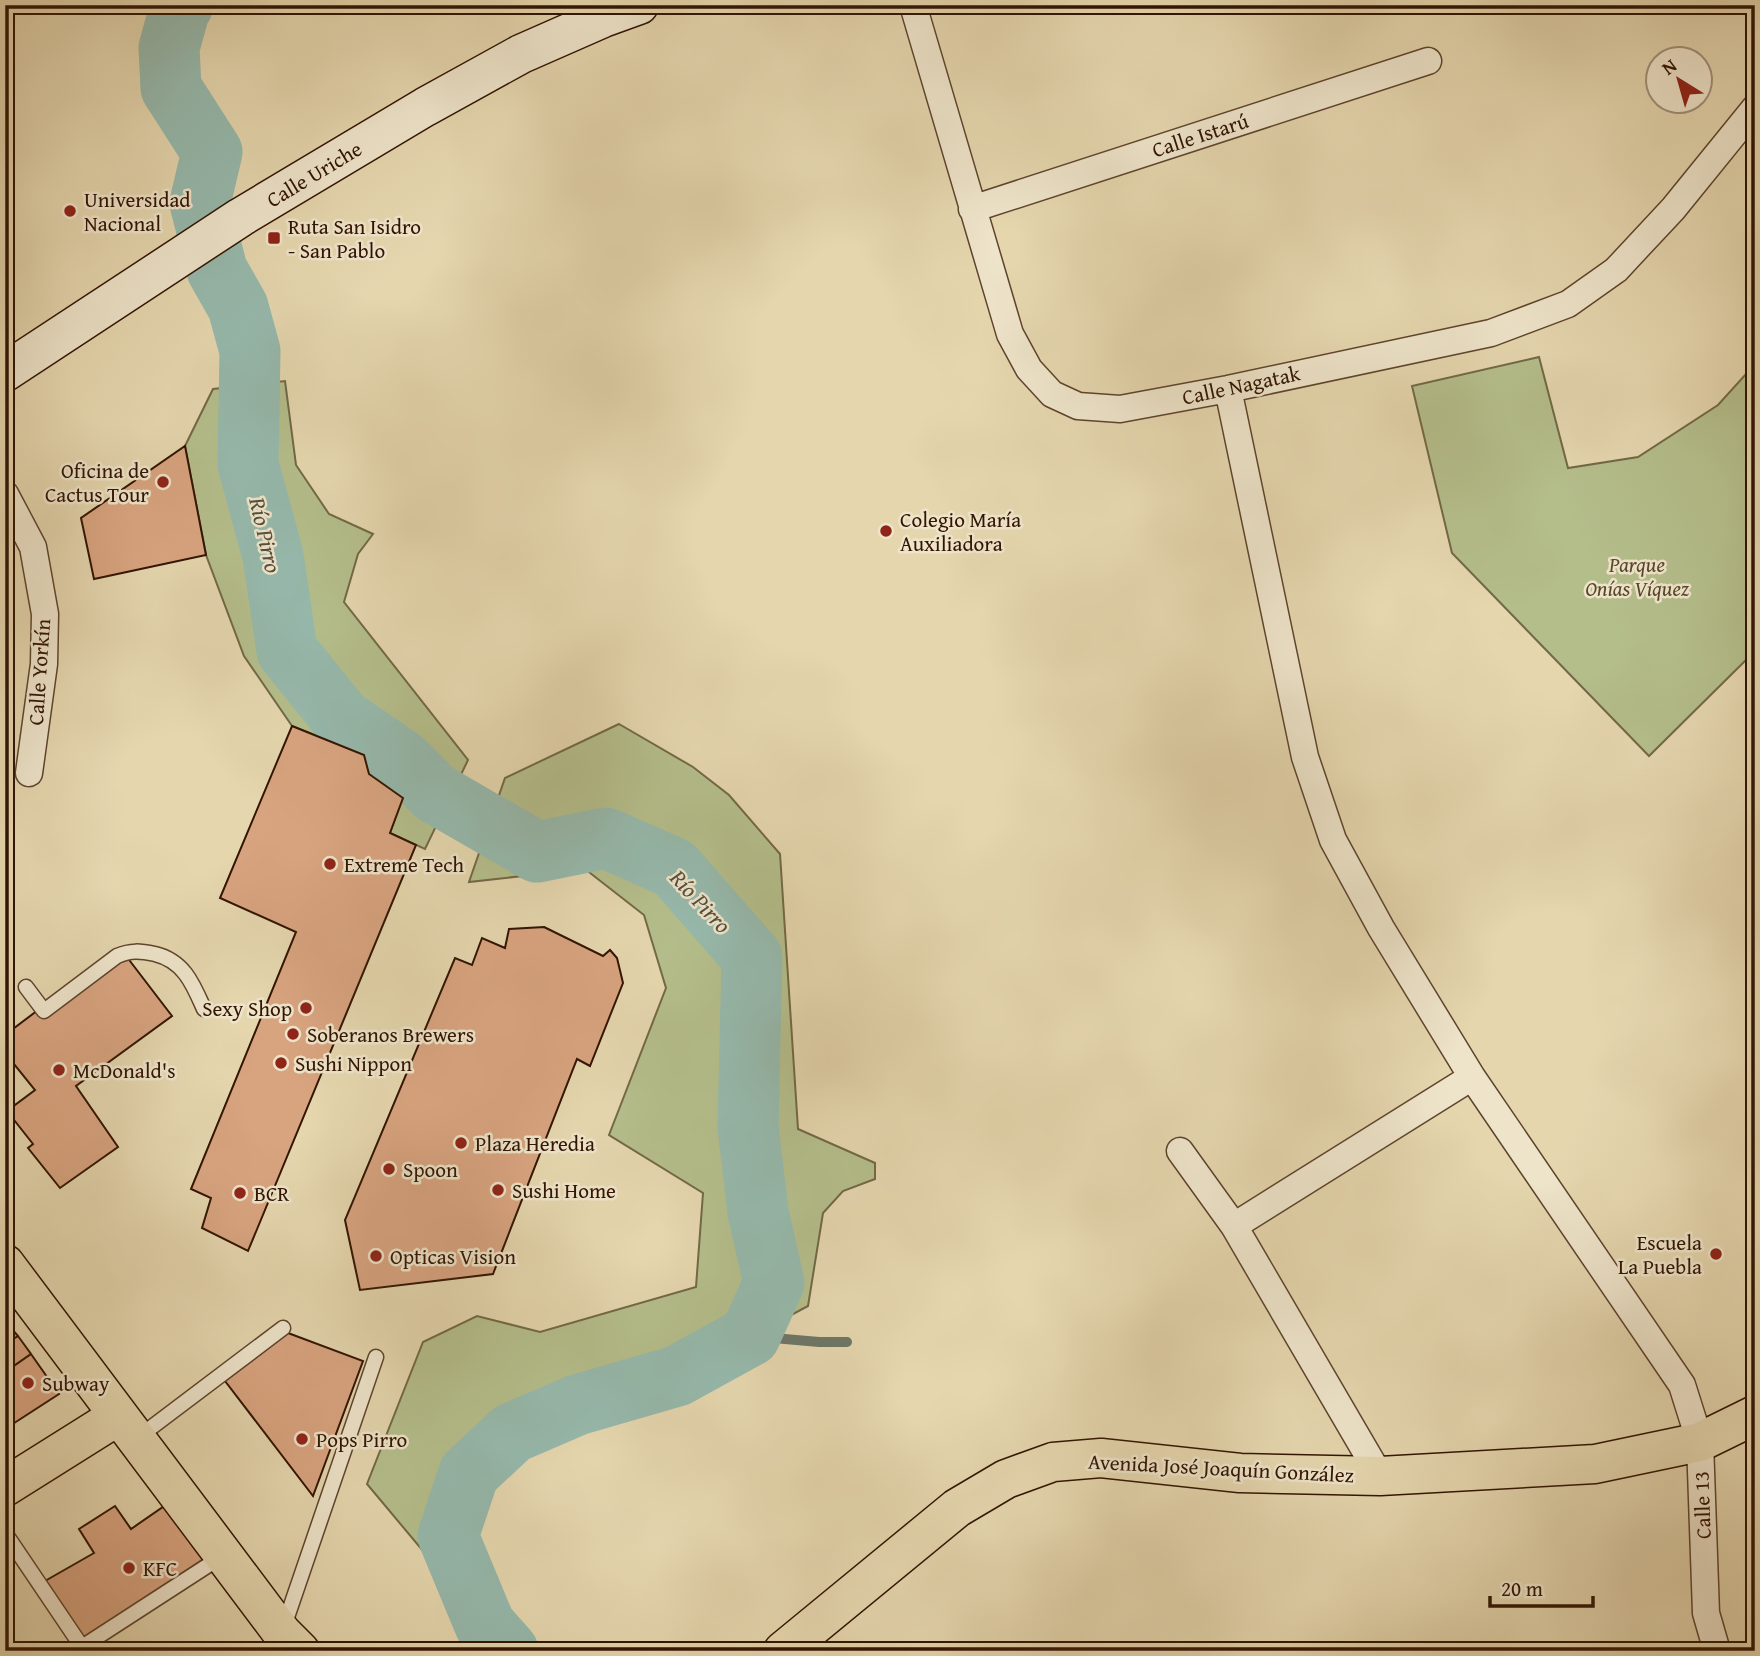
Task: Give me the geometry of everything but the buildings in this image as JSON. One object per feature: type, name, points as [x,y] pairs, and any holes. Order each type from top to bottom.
[{"type":"main road","name":"Calle Uriche","points":[[5,372],[241,218],[425,107],[521,54],[639,5]]},
{"type":"main road","points":[[5,1264],[291,1642]]},
{"type":"main road","name":"Avenida José Joaquín González","points":[[783,1651],[957,1508],[1006,1479],[1053,1462],[1101,1458],[1240,1473],[1380,1476],[1595,1464],[1700,1442],[1755,1415]]},
{"type":"main road","points":[[5,1486],[127,1427]]},
{"type":"street","name":"Calle Nagatak","points":[[913,5],[1010,334],[1029,369],[1052,394],[1078,406],[1120,409],[1228,388],[1491,332],[1568,304],[1616,270],[1673,209],[1755,108]]},
{"type":"street","name":"Calle Istarú","points":[[972,209],[1428,61]]},
{"type":"street","name":"Calle 13","points":[[1228,388],[1304,757],[1333,839],[1381,928],[1472,1077],[1682,1385],[1700,1442],[1706,1613],[1717,1651]]},
{"type":"street","name":"Calle Yorkín","points":[[5,494],[33,547],[45,614],[44,664],[29,773]]},
{"type":"street","points":[[1234,1226],[1472,1077]]},
{"type":"street","points":[[1180,1151],[1234,1226],[1380,1476]]},
{"type":"lane","points":[[26,987],[44,1011],[117,956],[128,951],[140,951],[164,956],[178,964],[193,982],[204,1009]]},
{"type":"lane","points":[[127,1427],[283,1328]]},
{"type":"lane","points":[[291,1642],[376,1357]]},
{"type":"lane","points":[[5,1533],[82,1647],[224,1555]]},
{"type":"green space","name":"Parque Onías Víquez","points":[[1539,357],[1568,468],[1638,457],[1718,405],[1755,364],[1755,651],[1649,756],[1452,553],[1412,386]]},
{"type":"green space","points":[[285,381],[296,465],[329,514],[373,534],[358,554],[344,602],[468,760],[425,849],[390,833],[402,798],[369,774],[364,755],[292,726],[244,656],[206,555],[185,446],[213,389]]},
{"type":"green space","points":[[619,724],[693,767],[729,795],[780,854],[798,1129],[875,1163],[875,1179],[843,1191],[823,1213],[808,1306],[677,1376],[577,1405],[512,1433],[469,1473],[449,1536],[485,1625],[367,1484],[423,1342],[477,1316],[540,1332],[696,1287],[703,1193],[609,1135],[666,988],[644,915],[585,869],[469,882],[505,778]]},
{"type":"waterway","name":"Río Pirro","points":[[183,5],[169,48],[171,88],[212,152],[200,203],[217,270],[238,307],[250,351],[248,464],[273,556],[287,651],[342,719],[402,760],[435,793],[537,852],[606,838],[674,868],[752,957],[748,1127],[758,1212],[774,1283],[750,1336],[677,1376],[577,1405],[512,1433],[469,1473],[448,1536],[485,1625],[508,1651]]},
{"type":"waterway","points":[[750,1336],[847,1342]]},
{"type":"place","name":"Universidad Nacional","points":[[70,211]]},
{"type":"place","name":"Ruta San Isidro - San Pablo","points":[[274,238]]},
{"type":"place","name":"Oficina de Cactus Tour","points":[[163,482]]},
{"type":"place","name":"Colegio María Auxiliadora","points":[[886,531]]},
{"type":"place","name":"Extreme Tech","points":[[330,864]]},
{"type":"place","name":"Sexy Shop","points":[[306,1008]]},
{"type":"place","name":"Soberanos Brewers","points":[[293,1034]]},
{"type":"place","name":"Sushi Nippon","points":[[281,1063]]},
{"type":"place","name":"McDonald's","points":[[59,1070]]},
{"type":"place","name":"Plaza Heredia","points":[[461,1143]]},
{"type":"place","name":"Spoon","points":[[389,1169]]},
{"type":"place","name":"Sushi Home","points":[[498,1190]]},
{"type":"place","name":"BCR","points":[[240,1193]]},
{"type":"place","name":"Escuela La Puebla","points":[[1716,1254]]},
{"type":"place","name":"Opticas Vision","points":[[376,1256]]},
{"type":"place","name":"Subway","points":[[28,1383]]},
{"type":"place","name":"Pops Pirro","points":[[302,1439]]},
{"type":"place","name":"KFC","points":[[129,1568]]}]
